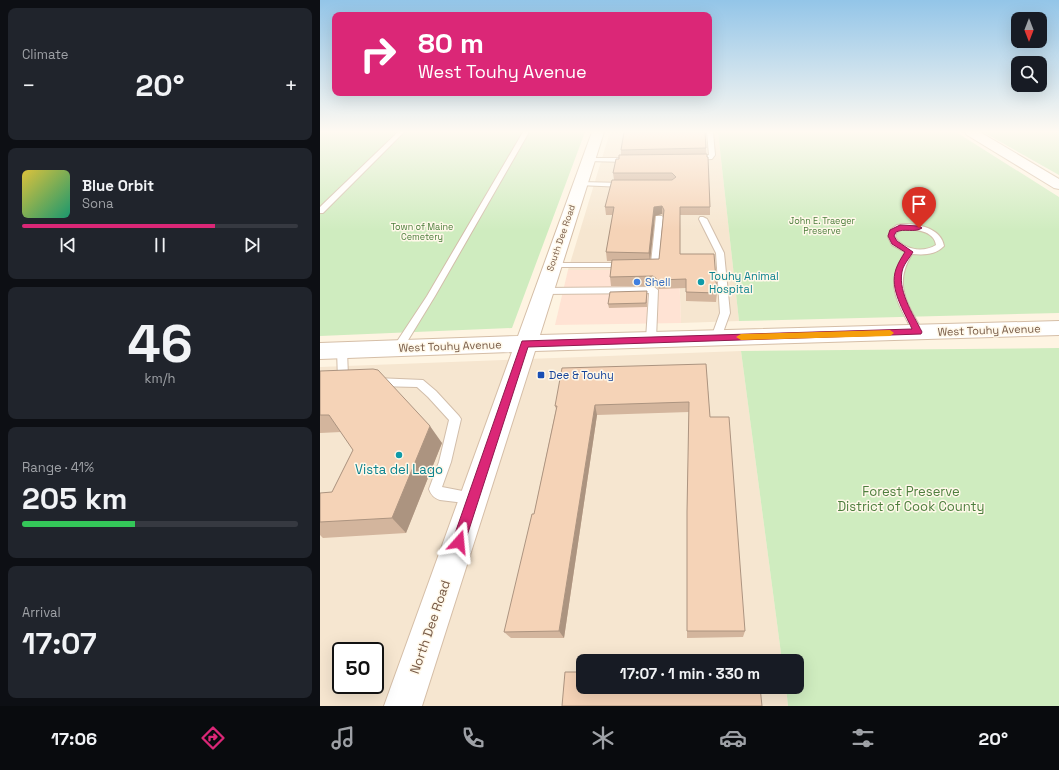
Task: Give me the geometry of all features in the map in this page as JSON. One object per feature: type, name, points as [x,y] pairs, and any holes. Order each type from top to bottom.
[{"type":"main road","name":"South Dee Road","points":[[525,344],[586,165]]},
{"type":"main road","points":[[1026,165],[1059,185]]},
{"type":"main road","name":"West Touhy Avenue","points":[[320,351],[652,339],[1059,328]]},
{"type":"main road","name":"North Dee Road","points":[[404,706],[525,344]]},
{"type":"lane","points":[[320,211],[367,165]]},
{"type":"lane","points":[[398,348],[431,296],[507,165]]},
{"type":"lane","points":[[580,184],[634,185]]},
{"type":"lane","points":[[552,266],[655,265],[659,218]]},
{"type":"lane","points":[[702,219],[720,253],[725,313],[716,338]]},
{"type":"lane","points":[[906,227],[922,229],[934,234],[939,240],[940,246],[933,251],[909,252],[899,246],[892,239],[891,234],[896,229],[906,227]]},
{"type":"lane","points":[[909,252],[900,269],[898,280],[901,295],[918,332]]},
{"type":"lane","points":[[543,292],[654,290],[652,339]]},
{"type":"lane","points":[[342,350],[343,380],[419,384],[432,394],[455,419],[445,462],[435,489],[440,494],[473,498]]},
{"type":"shaded area","points":[[600,165],[722,165],[739,321],[681,323],[679,270],[568,270]]},
{"type":"shaded area","points":[[568,270],[679,270],[681,323],[555,325]]},
{"type":"shaded area","points":[[741,351],[781,654],[576,654],[576,694],[787,694],[788,706],[320,706],[320,367]]},
{"type":"green space","name":"Town of Maine Cemetery","points":[[320,165],[573,165],[512,328],[320,336]]},
{"type":"green space","name":"John E. Traeger Preserve","points":[[722,165],[1008,165],[1059,197],[1059,313],[739,321]]},
{"type":"green space","points":[[1041,165],[1059,165],[1059,175]]},
{"type":"green space","name":"Forest Preserve District of Cook County","points":[[1059,348],[1059,706],[788,706],[787,694],[804,694],[804,654],[781,654],[741,351]]},
{"type":"building","points":[[615,165],[708,165],[710,207],[680,207],[680,254],[714,254],[717,293],[686,292],[686,279],[658,280],[653,276],[610,277],[612,260],[659,259],[664,210],[662,206],[654,207],[649,253],[606,252],[614,207],[605,207],[612,180],[672,180],[676,177],[672,173],[613,173]]},
{"type":"building","points":[[647,291],[646,303],[608,304],[610,292]]},
{"type":"building","points":[[706,364],[710,417],[729,417],[745,631],[687,631],[689,402],[595,405],[559,631],[504,632],[532,514],[534,514],[557,406],[555,406],[562,368]]},
{"type":"building","name":"Vista del Lago","points":[[378,370],[430,426],[392,518],[320,522],[320,493],[332,492],[353,450],[329,415],[320,415],[320,371]]},
{"type":"building","points":[[565,672],[576,672],[576,694],[761,694],[762,706],[562,706]]},
{"type":"slow traffic","points":[[741,337],[890,333]]},
{"type":"place","name":"Shell","points":[[637,282]]},
{"type":"place","name":"Touhy Animal Hospital","points":[[701,282]]},
{"type":"place","name":"Dee & Touhy","points":[[541,375]]},
{"type":"place","name":"Vista del Lago","points":[[399,455]]},
{"type":"route","points":[[459,542],[525,344],[918,332],[901,295],[898,280],[900,269],[909,252],[895,243],[891,234],[900,227],[919,228]]}]
